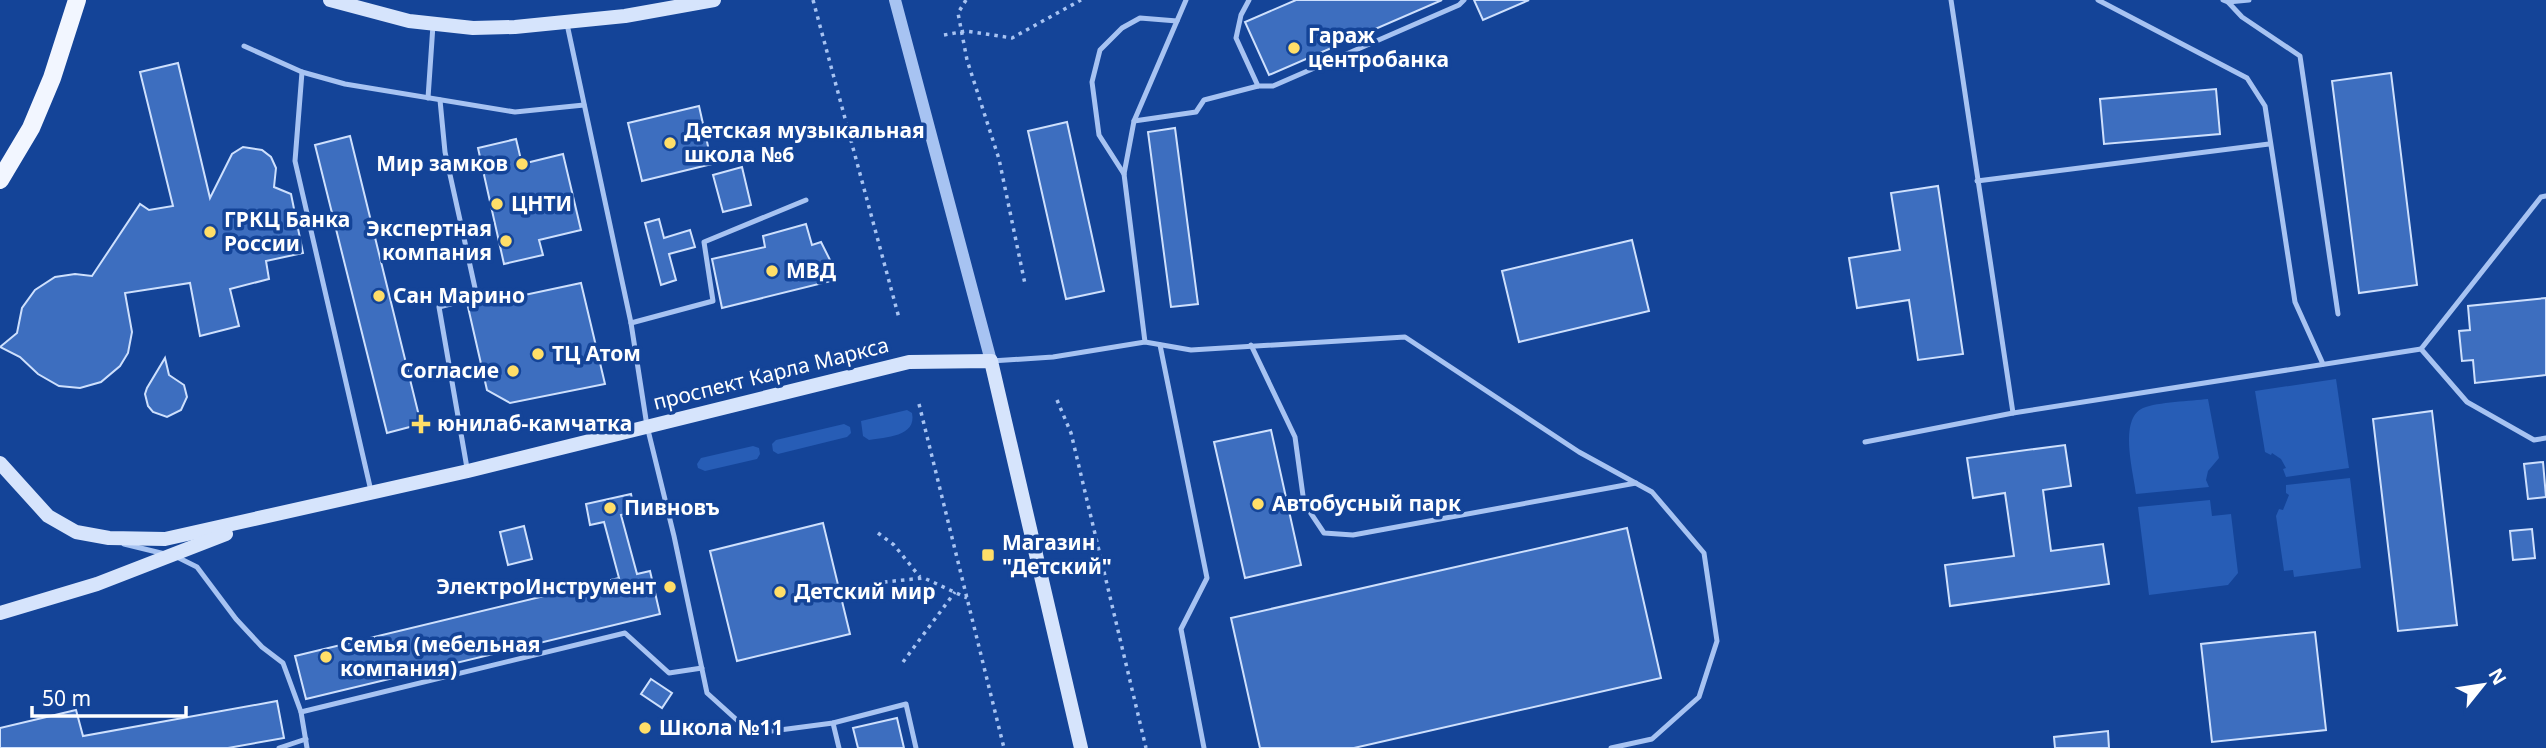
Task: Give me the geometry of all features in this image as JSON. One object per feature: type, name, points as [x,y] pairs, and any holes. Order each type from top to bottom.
[{"type":"main road","points":[[0,180],[36,116],[66,40],[77,0]]},
{"type":"main road","points":[[330,0],[356,4],[433,25],[495,28],[625,16],[713,0]]},
{"type":"main road","points":[[991,361],[1081,748]]},
{"type":"main road","name":"проспект Карла Маркса","points":[[276,514],[467,471],[909,362],[991,361]]},
{"type":"main road","points":[[0,463],[48,516],[93,537],[139,541],[165,539],[276,514]]},
{"type":"main road","points":[[0,613],[97,584],[276,514]]},
{"type":"street","points":[[895,0],[991,361]]},
{"type":"lane","points":[[1145,342],[1124,174],[1134,121],[1186,0]]},
{"type":"lane","points":[[1250,0],[1241,15],[1236,38],[1258,86]]},
{"type":"lane","points":[[1134,121],[1196,112],[1204,100],[1258,86],[1273,86],[1459,5],[1464,0]]},
{"type":"lane","points":[[1951,0],[2014,413]]},
{"type":"lane","points":[[2098,0],[2247,78],[2265,106],[2295,302],[2323,364]]},
{"type":"lane","points":[[2226,1],[2249,0]]},
{"type":"lane","points":[[2226,1],[2242,18],[2300,56],[2338,314]]},
{"type":"lane","points":[[1124,174],[1099,135],[1092,82],[1100,50],[1122,28],[1140,18],[1177,21]]},
{"type":"lane","points":[[566,22],[631,323],[647,426],[707,693],[738,721],[772,731],[833,723],[906,704],[916,748]]},
{"type":"lane","points":[[428,98],[433,25]]},
{"type":"lane","points":[[244,46],[302,72],[345,84],[515,112],[584,104]]},
{"type":"lane","points":[[302,72],[295,161],[372,492]]},
{"type":"lane","points":[[440,100],[445,152],[477,297],[439,307],[467,471]]},
{"type":"lane","points":[[1977,181],[2270,144]]},
{"type":"lane","points":[[1865,442],[2014,413],[2421,349],[2541,197],[2546,196]]},
{"type":"lane","points":[[631,323],[713,301],[704,242],[806,200]]},
{"type":"lane","points":[[991,361],[1053,357],[1145,342],[1191,350],[1405,337],[1579,452],[1652,492],[1704,553],[1717,641],[1699,697],[1652,739],[1611,748]]},
{"type":"lane","points":[[1160,345],[1207,578],[1181,629],[1204,748]]},
{"type":"lane","points":[[1251,345],[1295,437],[1304,503],[1324,533],[1353,535],[1636,483]]},
{"type":"lane","points":[[2421,349],[2467,402],[2534,440],[2546,438]]},
{"type":"lane","points":[[93,537],[171,555],[197,567],[236,619],[262,647],[283,663],[301,712],[307,748]]},
{"type":"lane","points":[[301,712],[625,633],[669,673],[702,668]]},
{"type":"lane","points":[[833,723],[839,748]]},
{"type":"lane","points":[[279,748],[306,739]]},
{"type":"path","points":[[813,0],[899,318]]},
{"type":"path","points":[[966,0],[958,13],[961,32],[967,60],[999,159],[1025,284]]},
{"type":"path","points":[[944,34],[961,32],[1012,38],[1081,0]]},
{"type":"path","points":[[1057,400],[1071,433],[1146,748]]},
{"type":"path","points":[[919,404],[1003,748]]},
{"type":"path","points":[[878,533],[894,545],[920,578]]},
{"type":"path","points":[[884,582],[920,578],[967,598]]},
{"type":"path","points":[[903,662],[955,592]]},
{"type":"shaded area","points":[[2336,379],[2349,468],[2286,477],[2283,469],[2286,468],[2281,459],[2265,452],[2255,391]]},
{"type":"shaded area","points":[[2208,399],[2219,458],[2208,471],[2206,480],[2209,487],[2136,494],[2129,447],[2131,423],[2135,414],[2143,408],[2157,404]]},
{"type":"shaded area","points":[[907,410],[912,413],[912,421],[905,431],[869,440],[863,436],[861,421]]},
{"type":"shaded area","points":[[844,424],[850,427],[851,433],[847,437],[778,454],[773,451],[772,444],[776,440]]},
{"type":"shaded area","points":[[753,446],[759,448],[757,459],[705,471],[698,468],[697,464],[701,458]]},
{"type":"shaded area","points":[[2350,478],[2361,568],[2294,577],[2293,570],[2284,571],[2276,516],[2279,509],[2283,510],[2289,495],[2286,493],[2286,485]]},
{"type":"shaded area","points":[[2210,500],[2212,516],[2231,514],[2238,573],[2228,585],[2149,595],[2138,507]]},
{"type":"building","name":"Гараж центробанка","points":[[1296,0],[1442,0],[1269,75],[1245,22]]},
{"type":"building","points":[[1474,0],[1529,0],[1483,20]]},
{"type":"building","name":"ГРКЦ Банка России","points":[[178,63],[210,198],[232,154],[243,147],[262,150],[271,157],[276,168],[274,187],[291,194],[303,253],[266,261],[269,279],[230,289],[239,326],[200,336],[190,283],[125,293],[132,332],[128,353],[120,366],[101,382],[80,388],[59,386],[38,374],[20,357],[0,347],[17,333],[22,308],[35,290],[55,277],[75,274],[92,276],[140,204],[149,210],[173,206],[140,72]]},
{"type":"building","points":[[2391,73],[2417,285],[2359,293],[2332,81]]},
{"type":"building","points":[[2216,89],[2220,134],[2104,144],[2100,99]]},
{"type":"building","name":"Детская музыкальная школа №6","points":[[699,106],[712,164],[642,181],[628,123]]},
{"type":"building","points":[[1067,122],[1104,291],[1066,299],[1028,131]]},
{"type":"building","points":[[1175,128],[1198,304],[1171,307],[1148,132]]},
{"type":"building","points":[[350,136],[421,424],[387,433],[315,145]]},
{"type":"building","points":[[516,139],[522,164],[563,154],[581,230],[539,240],[543,255],[504,264],[478,148]]},
{"type":"building","points":[[742,167],[751,205],[723,212],[713,175]]},
{"type":"building","points":[[1938,186],[1963,354],[1918,360],[1909,300],[1857,308],[1849,258],[1900,250],[1891,193]]},
{"type":"building","points":[[659,219],[664,238],[690,230],[695,247],[669,254],[676,280],[661,285],[645,223]]},
{"type":"building","name":"МВД","points":[[806,224],[812,245],[821,242],[830,260],[831,281],[722,308],[712,259],[765,247],[763,236]]},
{"type":"building","points":[[1632,240],[1649,311],[1519,342],[1502,271]]},
{"type":"building","name":"ТЦ Атом","points":[[581,283],[605,384],[510,403],[487,390],[468,307]]},
{"type":"building","points":[[2546,298],[2546,375],[2475,383],[2473,360],[2462,361],[2459,331],[2470,330],[2468,306]]},
{"type":"building","points":[[165,358],[169,375],[184,385],[187,397],[181,410],[167,417],[153,412],[148,406],[145,394]]},
{"type":"building","points":[[2432,411],[2457,625],[2398,631],[2373,419]]},
{"type":"building","name":"Автобусный парк","points":[[1271,430],[1301,565],[1245,578],[1214,442]]},
{"type":"building","points":[[2065,445],[2071,486],[2043,490],[2051,551],[2103,544],[2109,584],[1950,606],[1945,565],[2014,556],[2005,493],[1973,498],[1967,458]]},
{"type":"building","points":[[2543,462],[2546,497],[2528,499],[2524,464]]},
{"type":"building","points":[[631,494],[635,512],[621,515],[637,574],[650,571],[660,614],[306,699],[295,656],[619,578],[604,522],[590,525],[586,504]]},
{"type":"building","name":"Детский мир","points":[[823,523],[850,634],[737,661],[710,551]]},
{"type":"building","points":[[524,526],[532,559],[508,565],[500,532]]},
{"type":"building","name":"Автобусный парк","points":[[1627,528],[1661,678],[1354,748],[1260,748],[1231,618]]},
{"type":"building","points":[[2532,529],[2535,558],[2513,560],[2510,531]]},
{"type":"building","points":[[2315,632],[2326,730],[2212,742],[2201,644]]},
{"type":"building","points":[[651,679],[672,693],[662,708],[641,694]]},
{"type":"building","points":[[277,701],[284,738],[228,748],[0,748],[0,728],[76,710],[83,736]]},
{"type":"building","points":[[897,718],[904,748],[858,748],[853,728]]},
{"type":"building","points":[[2108,731],[2109,748],[2055,748],[2054,737]]},
{"type":"place","name":"Гараж центробанка","points":[[1294,48]]},
{"type":"place","name":"Детская музыкальная школа №6","points":[[670,143]]},
{"type":"place","name":"Мир замков","points":[[522,164]]},
{"type":"place","name":"ЦНТИ","points":[[497,204]]},
{"type":"place","name":"ГРКЦ Банка России","points":[[210,232]]},
{"type":"place","name":"Экспертная компания","points":[[506,241]]},
{"type":"place","name":"МВД","points":[[772,271]]},
{"type":"place","name":"Сан Марино","points":[[379,296]]},
{"type":"place","name":"ТЦ Атом","points":[[538,354]]},
{"type":"place","name":"Согласие","points":[[513,371]]},
{"type":"place","name":"юнилаб-камчатка","points":[[421,424]]},
{"type":"place","name":"Автобусный парк","points":[[1258,504]]},
{"type":"place","name":"Пивновъ","points":[[610,508]]},
{"type":"place","name":"Магазин \"Детский\"","points":[[988,555]]},
{"type":"place","name":"ЭлектроИнструмент","points":[[670,587]]},
{"type":"place","name":"Детский мир","points":[[780,592]]},
{"type":"place","name":"Семья (мебельная компания)","points":[[326,657]]},
{"type":"place","name":"Школа №11","points":[[645,728]]}]
